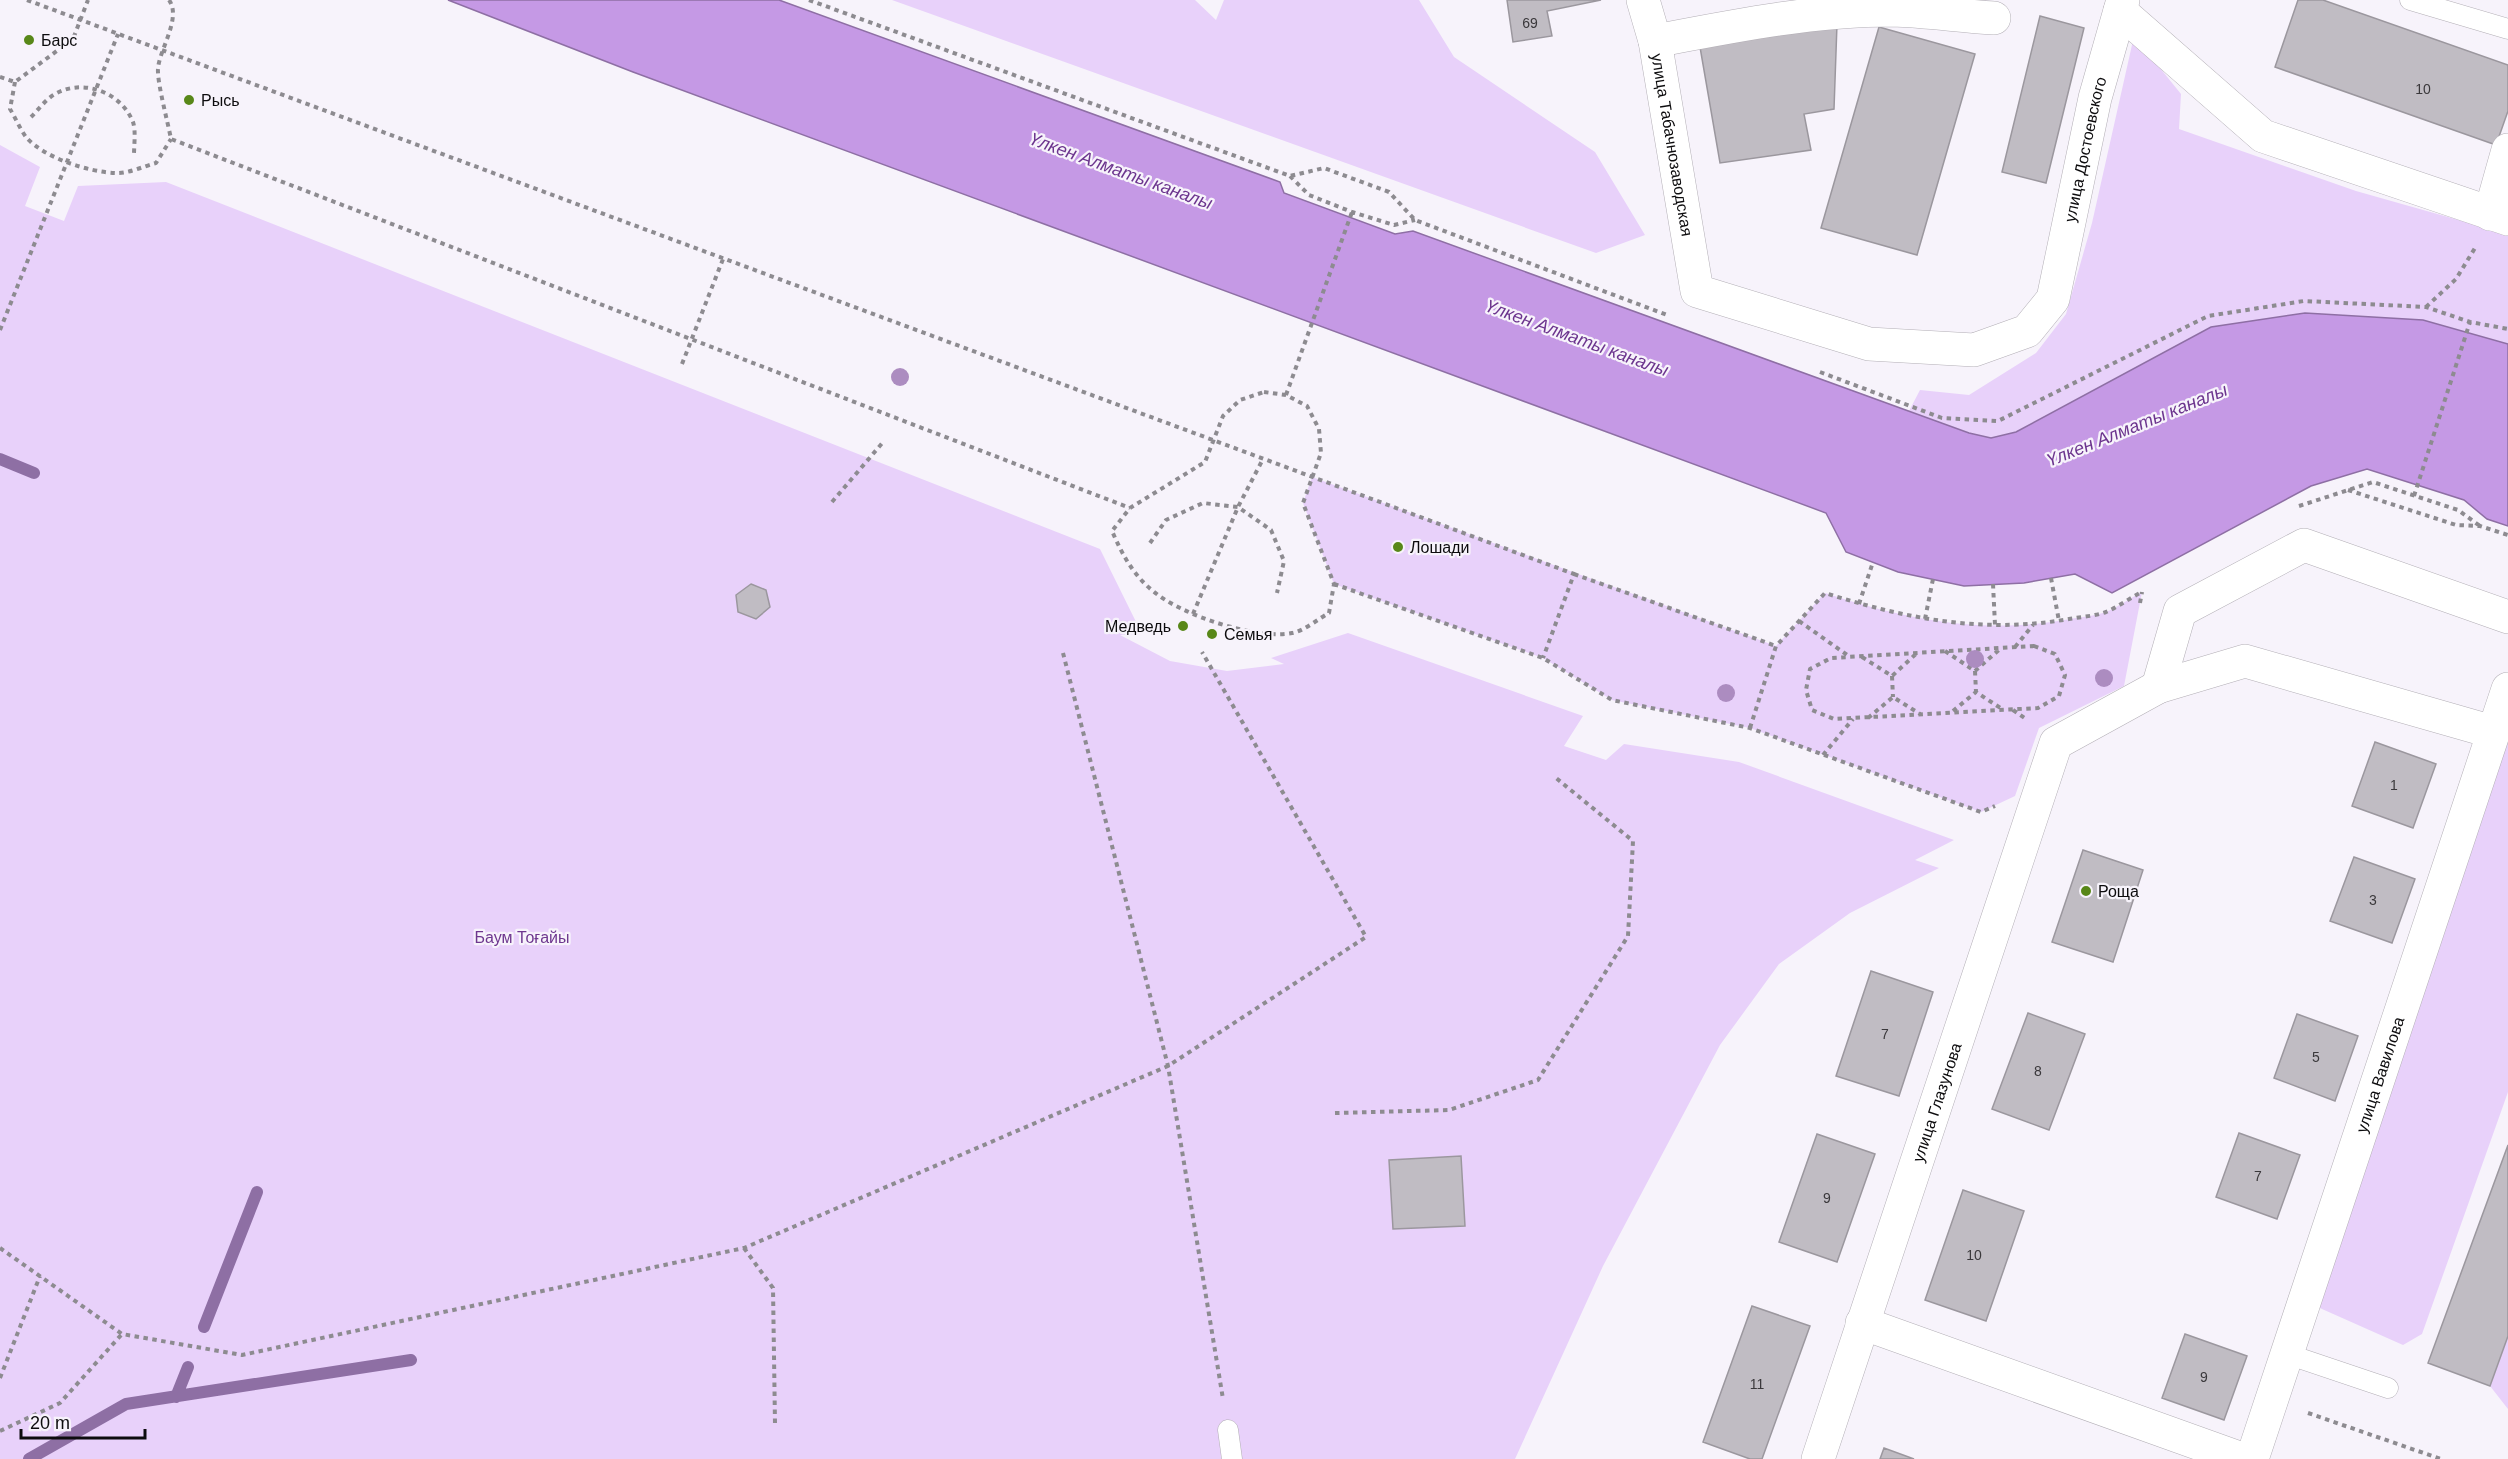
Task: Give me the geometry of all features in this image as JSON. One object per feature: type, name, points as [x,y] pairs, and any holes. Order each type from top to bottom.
[{"type":"street","name":"улица Табачнозаводская","points":[[1642,0],[1655,41],[1697,291]]},
{"type":"street","points":[[2121,6],[2263,136],[2499,217],[2508,150]]},
{"type":"street","name":"улица Достоевского","points":[[1697,291],[1869,344],[1974,350],[2027,331],[2053,299],[2095,98],[2121,6]]},
{"type":"street","points":[[1655,41],[1756,21],[1839,13],[1893,10],[1994,18]]},
{"type":"street","points":[[2158,687],[2181,610],[2304,545],[2508,618]]},
{"type":"street","points":[[2158,687],[2244,661],[2493,732]]},
{"type":"street","name":"улица Глазунова","points":[[1818,1459],[2056,743],[2158,687]]},
{"type":"street","name":"улица Вавилова","points":[[2252,1459],[2508,689]]},
{"type":"street","points":[[1862,1323],[2242,1459]]},
{"type":"lane","points":[[2410,0],[2508,29]]},
{"type":"lane","points":[[2287,1354],[2388,1389]]},
{"type":"lane","points":[[1228,1430],[1232,1459]]},
{"type":"path","points":[[27,0],[1213,441],[1776,646]]},
{"type":"path","points":[[88,0],[73,39],[15,82],[10,109],[27,138],[52,155],[84,168],[117,173],[156,163],[171,139],[158,69],[172,23],[172,4],[169,0]]},
{"type":"path","points":[[809,0],[1290,176],[1309,195],[1352,212],[1394,225],[1415,220]]},
{"type":"path","points":[[0,330],[118,34]]},
{"type":"path","points":[[0,76],[15,82]]},
{"type":"path","points":[[31,117],[54,94],[75,85],[96,88],[121,103],[134,123],[134,155]]},
{"type":"path","points":[[171,139],[1130,508]]},
{"type":"path","points":[[1290,176],[1324,168],[1389,192],[1415,220],[1673,317]]},
{"type":"path","points":[[1286,395],[1352,212]]},
{"type":"path","points":[[2426,307],[2456,279],[2480,241],[2499,217]]},
{"type":"path","points":[[682,364],[723,259]]},
{"type":"path","points":[[1819,372],[1942,418],[1998,421],[2208,316],[2304,301],[2426,307],[2470,322],[2508,328]]},
{"type":"path","points":[[2414,496],[2470,322]]},
{"type":"path","points":[[1264,392],[1286,395],[1306,406],[1319,429],[1321,453],[1303,503],[1334,584],[1329,613],[1293,633],[1244,632],[1193,614],[1153,592],[1125,562],[1112,531],[1130,508],[1205,462],[1223,416],[1240,400],[1264,392]]},
{"type":"path","points":[[832,502],[884,441]]},
{"type":"path","points":[[1193,614],[1238,507],[1263,459]]},
{"type":"path","points":[[2296,507],[2373,482],[2458,510],[2480,526]]},
{"type":"path","points":[[2347,489],[2456,525],[2480,526],[2508,535]]},
{"type":"path","points":[[1150,543],[1166,520],[1203,503],[1238,507],[1271,530],[1284,561],[1277,593]]},
{"type":"path","points":[[1859,604],[1873,562]]},
{"type":"path","points":[[1544,658],[1574,574]]},
{"type":"path","points":[[2051,578],[2060,621]]},
{"type":"path","points":[[1924,618],[1933,579]]},
{"type":"path","points":[[1334,584],[1544,658],[1612,700],[1750,728],[1981,812],[1998,804]]},
{"type":"path","points":[[1993,584],[1995,625]]},
{"type":"path","points":[[1750,728],[1776,646],[1825,593],[1884,612],[1963,624],[2033,625],[2060,621],[2105,612],[2142,592],[2138,613]]},
{"type":"path","points":[[1799,621],[1851,657]]},
{"type":"path","points":[[2014,647],[2033,625]]},
{"type":"path","points":[[2034,646],[2055,654],[2065,675],[2058,696],[2038,708],[1834,719],[1812,710],[1806,690],[1810,669],[1830,658],[1862,657],[2034,646]]},
{"type":"path","points":[[1975,671],[2002,648]]},
{"type":"path","points":[[1945,651],[1975,671]]},
{"type":"path","points":[[0,1248],[122,1334],[242,1355],[744,1248],[1168,1066],[1366,937],[1202,652]]},
{"type":"path","points":[[1063,653],[1168,1066],[1228,1430]]},
{"type":"path","points":[[1892,676],[1917,653]]},
{"type":"path","points":[[1862,657],[1892,676]]},
{"type":"path","points":[[1975,671],[1976,692]]},
{"type":"path","points":[[1892,676],[1893,697]]},
{"type":"path","points":[[1976,692],[2002,709]]},
{"type":"path","points":[[1952,712],[1976,692]]},
{"type":"path","points":[[1893,697],[1920,715]]},
{"type":"path","points":[[1868,718],[1893,697]]},
{"type":"path","points":[[1823,755],[1853,718]]},
{"type":"path","points":[[1335,1113],[1449,1110],[1538,1080],[1628,936],[1633,841],[1556,778]]},
{"type":"path","points":[[744,1248],[773,1288],[775,1424]]},
{"type":"path","points":[[0,1378],[40,1276]]},
{"type":"path","points":[[0,1431],[60,1403],[122,1334]]},
{"type":"path","points":[[2271,1401],[2441,1459]]},
{"type":"green space","points":[[892,0],[1195,0],[1216,20],[1224,0],[1419,0],[1454,57],[1595,152],[1645,235],[1596,253]]},
{"type":"green space","points":[[2134,36],[2181,94],[2179,129],[2356,191],[2508,234],[2508,344],[2423,320],[2211,327],[2016,432],[1991,438],[1969,433],[1909,411],[1920,390],[1969,395],[2036,353],[2066,314],[2092,223]]},
{"type":"green space","name":"Баум Тоғайы","points":[[0,145],[40,167],[25,206],[64,221],[78,186],[166,182],[1100,549],[1142,634],[1120,635],[1170,661],[1227,671],[1284,664],[1271,658],[1348,633],[1583,716],[1564,746],[1606,760],[1624,744],[1739,762],[1954,840],[1915,860],[1939,868],[1850,913],[1779,964],[1720,1045],[1603,1266],[1515,1459],[0,1459]]},
{"type":"green space","points":[[1312,477],[1776,646],[1825,593],[1886,611],[1916,617],[1976,625],[2007,625],[2038,624],[2106,612],[2142,592],[2124,686],[2039,728],[2015,796],[1981,812],[1750,728],[1612,700],[1543,658],[1334,584],[1303,503]]},
{"type":"green space","points":[[2508,689],[2508,1092],[2422,1334],[2403,1345],[2304,1301]]},
{"type":"green space","points":[[2508,1336],[2508,1409],[2490,1386]]},
{"type":"water","name":"Үлкен Алматы каналы","points":[[448,0],[779,0],[1280,182],[1284,193],[1395,234],[1413,231],[1969,433],[1991,438],[2016,432],[2211,327],[2305,313],[2423,320],[2508,344],[2508,526],[2487,519],[2464,500],[2367,469],[2311,486],[2112,593],[2075,574],[2024,583],[1964,586],[1898,572],[1846,552],[1826,513],[633,72]]},
{"type":"building","points":[[1507,0],[1601,0],[1547,11],[1552,36],[1513,42]]},
{"type":"building","points":[[2298,0],[2323,0],[2508,65],[2508,111],[2496,145],[2275,67]]},
{"type":"building","points":[[2040,16],[2084,28],[2046,183],[2002,172]]},
{"type":"building","points":[[1837,24],[1834,109],[1804,114],[1811,150],[1720,163],[1700,47]]},
{"type":"building","points":[[1879,27],[1975,54],[1917,255],[1821,228]]},
{"type":"building","points":[[751,584],[766,590],[770,607],[756,619],[738,612],[736,595]]},
{"type":"building","points":[[2375,742],[2436,764],[2413,828],[2352,806]]},
{"type":"building","points":[[2083,850],[2143,870],[2113,962],[2052,942]]},
{"type":"building","points":[[2354,857],[2415,879],[2392,943],[2330,921]]},
{"type":"building","points":[[1871,971],[1933,992],[1899,1096],[1836,1076]]},
{"type":"building","points":[[2028,1013],[2085,1034],[2049,1130],[1992,1109]]},
{"type":"building","points":[[2297,1014],[2358,1036],[2335,1101],[2274,1078]]},
{"type":"building","points":[[2239,1133],[2300,1155],[2277,1219],[2216,1197]]},
{"type":"building","points":[[1817,1134],[1875,1154],[1837,1262],[1779,1242]]},
{"type":"building","points":[[2508,1145],[2508,1336],[2490,1386],[2428,1363]]},
{"type":"building","points":[[1461,1156],[1465,1226],[1393,1229],[1389,1160]]},
{"type":"building","points":[[1963,1190],[2024,1211],[1986,1321],[1925,1300]]},
{"type":"building","points":[[1752,1306],[1810,1326],[1762,1459],[1750,1459],[1703,1442]]},
{"type":"building","points":[[2185,1334],[2247,1356],[2224,1420],[2162,1398]]},
{"type":"building","points":[[1884,1448],[1914,1459],[1880,1459]]},
{"type":"waterway","points":[[0,459],[34,473]]},
{"type":"waterway","points":[[204,1327],[257,1192]]},
{"type":"waterway","points":[[29,1459],[126,1404],[411,1360]]},
{"type":"waterway","points":[[176,1397],[188,1367]]},
{"type":"place","name":"Барс","points":[[29,40]]},
{"type":"place","name":"Рысь","points":[[189,100]]},
{"type":"place","name":"Лошади","points":[[1398,547]]},
{"type":"place","name":"Медведь","points":[[1183,626]]},
{"type":"place","name":"Семья","points":[[1212,634]]},
{"type":"place","name":"Роща","points":[[2086,891]]}]
